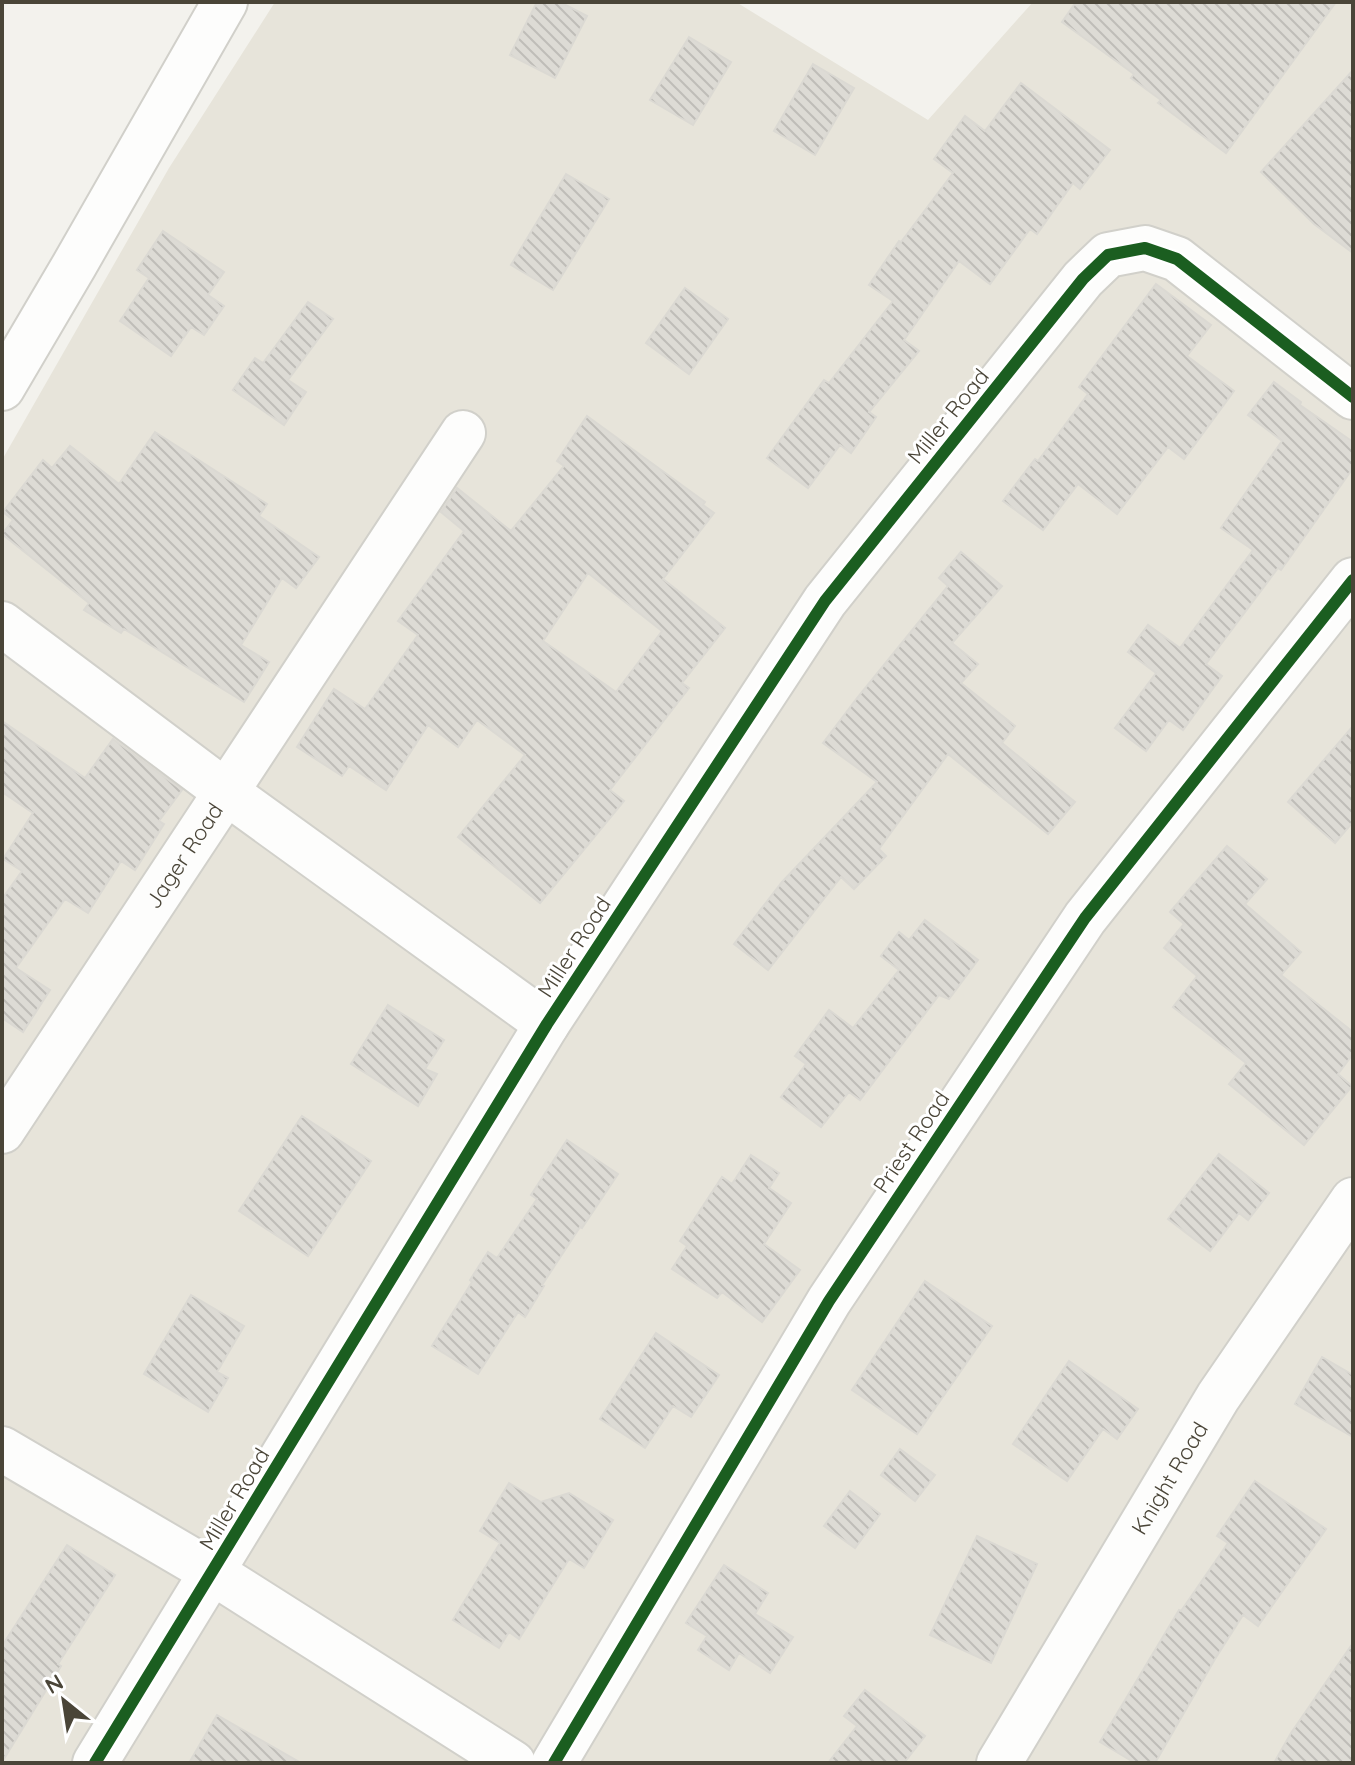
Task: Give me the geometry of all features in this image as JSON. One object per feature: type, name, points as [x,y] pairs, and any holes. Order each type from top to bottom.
[{"type":"street","points":[[2,388],[225,2]]},
{"type":"street","name":"Miller Road","points":[[95,1763],[547,1024],[825,601],[1083,279],[1108,255],[1145,248],[1177,259],[1353,397]]},
{"type":"street","points":[[2,624],[226,792],[463,433]]},
{"type":"street","name":"Priest Road","points":[[554,1763],[829,1301],[1085,918],[1353,580]]},
{"type":"street","name":"Jager Road","points":[[2,1131],[226,792],[547,1024]]},
{"type":"street","name":"Knight Road","points":[[999,1763],[1218,1397],[1353,1200]]},
{"type":"street","points":[[2,1449],[212,1572],[513,1763]]},
{"type":"shaded area","points":[[275,2],[736,2],[928,120],[1033,2],[1353,2],[1353,1763],[2,1763],[2,460],[169,168]]},
{"type":"building","points":[[537,2],[560,2],[587,16],[555,78],[510,55]]},
{"type":"building","points":[[1076,2],[1336,2],[1226,153],[1158,103],[1161,100],[1131,78],[1134,74],[1062,22]]},
{"type":"building","points":[[689,37],[731,62],[693,125],[650,100]]},
{"type":"building","points":[[813,64],[854,88],[815,155],[774,131]]},
{"type":"building","points":[[1353,70],[1353,253],[1314,224],[1261,172]]},
{"type":"building","points":[[1021,83],[1110,150],[1080,189],[1073,183],[1037,234],[1030,229],[990,284],[959,261],[904,340],[919,351],[869,412],[876,417],[851,453],[840,445],[808,488],[767,458],[824,380],[829,383],[893,301],[869,285],[953,173],[934,159],[965,116],[985,131]]},
{"type":"building","points":[[566,174],[609,199],[553,290],[511,265]]},
{"type":"building","points":[[163,231],[224,272],[208,295],[224,306],[204,335],[191,327],[171,356],[120,321],[149,278],[137,270]]},
{"type":"building","points":[[1156,284],[1211,325],[1187,356],[1234,391],[1184,459],[1168,447],[1117,514],[1078,484],[1043,530],[1003,501],[1035,459],[1038,461],[1088,394],[1079,387]]},
{"type":"building","points":[[685,288],[728,319],[689,374],[646,343]]},
{"type":"building","points":[[308,302],[333,319],[288,380],[306,392],[284,425],[233,390],[255,358],[263,363]]},
{"type":"building","points":[[1274,382],[1301,402],[1300,405],[1353,442],[1353,468],[1281,570],[1278,568],[1206,664],[1222,676],[1183,730],[1169,720],[1146,751],[1115,728],[1156,673],[1128,652],[1148,625],[1180,648],[1253,550],[1221,528],[1282,441],[1248,415]]},
{"type":"building","points":[[587,416],[705,502],[703,505],[714,513],[663,579],[725,628],[682,683],[689,688],[610,790],[624,801],[540,903],[458,837],[525,755],[477,720],[458,747],[428,725],[386,790],[349,766],[342,776],[297,747],[334,689],[365,709],[418,635],[398,621],[464,531],[441,512],[457,488],[511,531],[564,466],[557,461]],"holes":[[[588,573],[662,631],[616,692],[543,641]]]},
{"type":"building","points":[[155,432],[267,504],[259,516],[319,557],[296,588],[282,578],[241,645],[269,662],[244,702],[124,629],[121,633],[84,610],[89,603],[2,534],[13,520],[3,512],[43,460],[52,468],[70,446],[119,484]]},
{"type":"building","points":[[961,552],[1002,586],[952,643],[978,664],[961,683],[1015,726],[1002,743],[1075,802],[1048,834],[948,754],[879,849],[886,856],[854,889],[841,877],[768,970],[734,944],[782,882],[877,782],[823,743],[948,586],[939,578]]},
{"type":"building","points":[[2,721],[85,778],[113,739],[182,790],[159,821],[164,824],[135,870],[121,861],[88,913],[65,899],[16,968],[50,990],[23,1032],[2,1018],[2,899],[22,871],[3,859],[33,813],[2,792]]},
{"type":"building","points":[[1353,726],[1353,822],[1335,843],[1288,802]]},
{"type":"building","points":[[1227,846],[1267,879],[1245,904],[1301,952],[1281,975],[1353,1032],[1353,1054],[1338,1074],[1352,1086],[1304,1145],[1229,1084],[1246,1063],[1173,1007],[1197,976],[1164,948],[1184,924],[1170,912]]},
{"type":"building","points":[[925,920],[978,960],[949,999],[939,995],[860,1100],[849,1092],[821,1127],[781,1097],[806,1064],[795,1056],[829,1010],[853,1028],[899,970],[881,956],[899,932],[909,940]]},
{"type":"building","points":[[388,1005],[444,1040],[425,1069],[437,1074],[418,1106],[351,1064]]},
{"type":"building","points":[[302,1116],[371,1161],[308,1256],[239,1211]]},
{"type":"building","points":[[567,1140],[618,1174],[542,1285],[525,1317],[518,1312],[478,1374],[432,1346],[488,1252],[497,1258],[537,1199],[531,1195]]},
{"type":"building","points":[[1219,1154],[1269,1193],[1248,1220],[1239,1213],[1210,1251],[1168,1219]]},
{"type":"building","points":[[751,1155],[779,1173],[769,1188],[791,1203],[764,1244],[800,1270],[762,1322],[722,1292],[717,1298],[672,1269],[687,1246],[680,1241],[722,1177],[732,1184]]},
{"type":"building","points":[[925,1281],[992,1326],[917,1434],[852,1390]]},
{"type":"building","points":[[191,1295],[244,1326],[217,1372],[228,1378],[208,1412],[144,1374]]},
{"type":"building","points":[[656,1333],[719,1375],[691,1417],[673,1406],[645,1448],[600,1419]]},
{"type":"building","points":[[1322,1357],[1353,1375],[1353,1437],[1295,1404]]},
{"type":"building","points":[[1069,1361],[1138,1409],[1117,1439],[1103,1429],[1067,1481],[1013,1444]]},
{"type":"building","points":[[900,1449],[935,1475],[915,1501],[881,1475]]},
{"type":"building","points":[[1255,1481],[1326,1529],[1258,1626],[1243,1615],[1155,1763],[1135,1763],[1100,1742],[1179,1610],[1228,1543],[1217,1536]]},
{"type":"building","points":[[509,1483],[541,1502],[569,1493],[613,1520],[584,1568],[569,1559],[519,1639],[509,1632],[499,1648],[453,1620],[500,1543],[480,1531]]},
{"type":"building","points":[[850,1491],[880,1514],[855,1548],[824,1526]]},
{"type":"building","points":[[977,1536],[1037,1564],[991,1663],[930,1635]]},
{"type":"building","points":[[67,1545],[115,1575],[58,1664],[61,1666],[2,1762],[2,1646]]},
{"type":"building","points":[[724,1565],[768,1593],[755,1614],[793,1637],[770,1673],[739,1653],[729,1670],[698,1650],[707,1636],[686,1623]]},
{"type":"building","points":[[1353,1643],[1353,1763],[1274,1763],[1291,1733]]},
{"type":"building","points":[[865,1690],[925,1736],[904,1763],[828,1763],[857,1726],[844,1716]]},
{"type":"building","points":[[217,1715],[301,1763],[189,1763]]},
{"type":"cycle path","points":[[95,1763],[547,1024],[825,601],[1083,279],[1108,255],[1145,248],[1177,259],[1353,397]]},
{"type":"cycle path","points":[[554,1763],[829,1301],[1085,918],[1353,580]]}]
